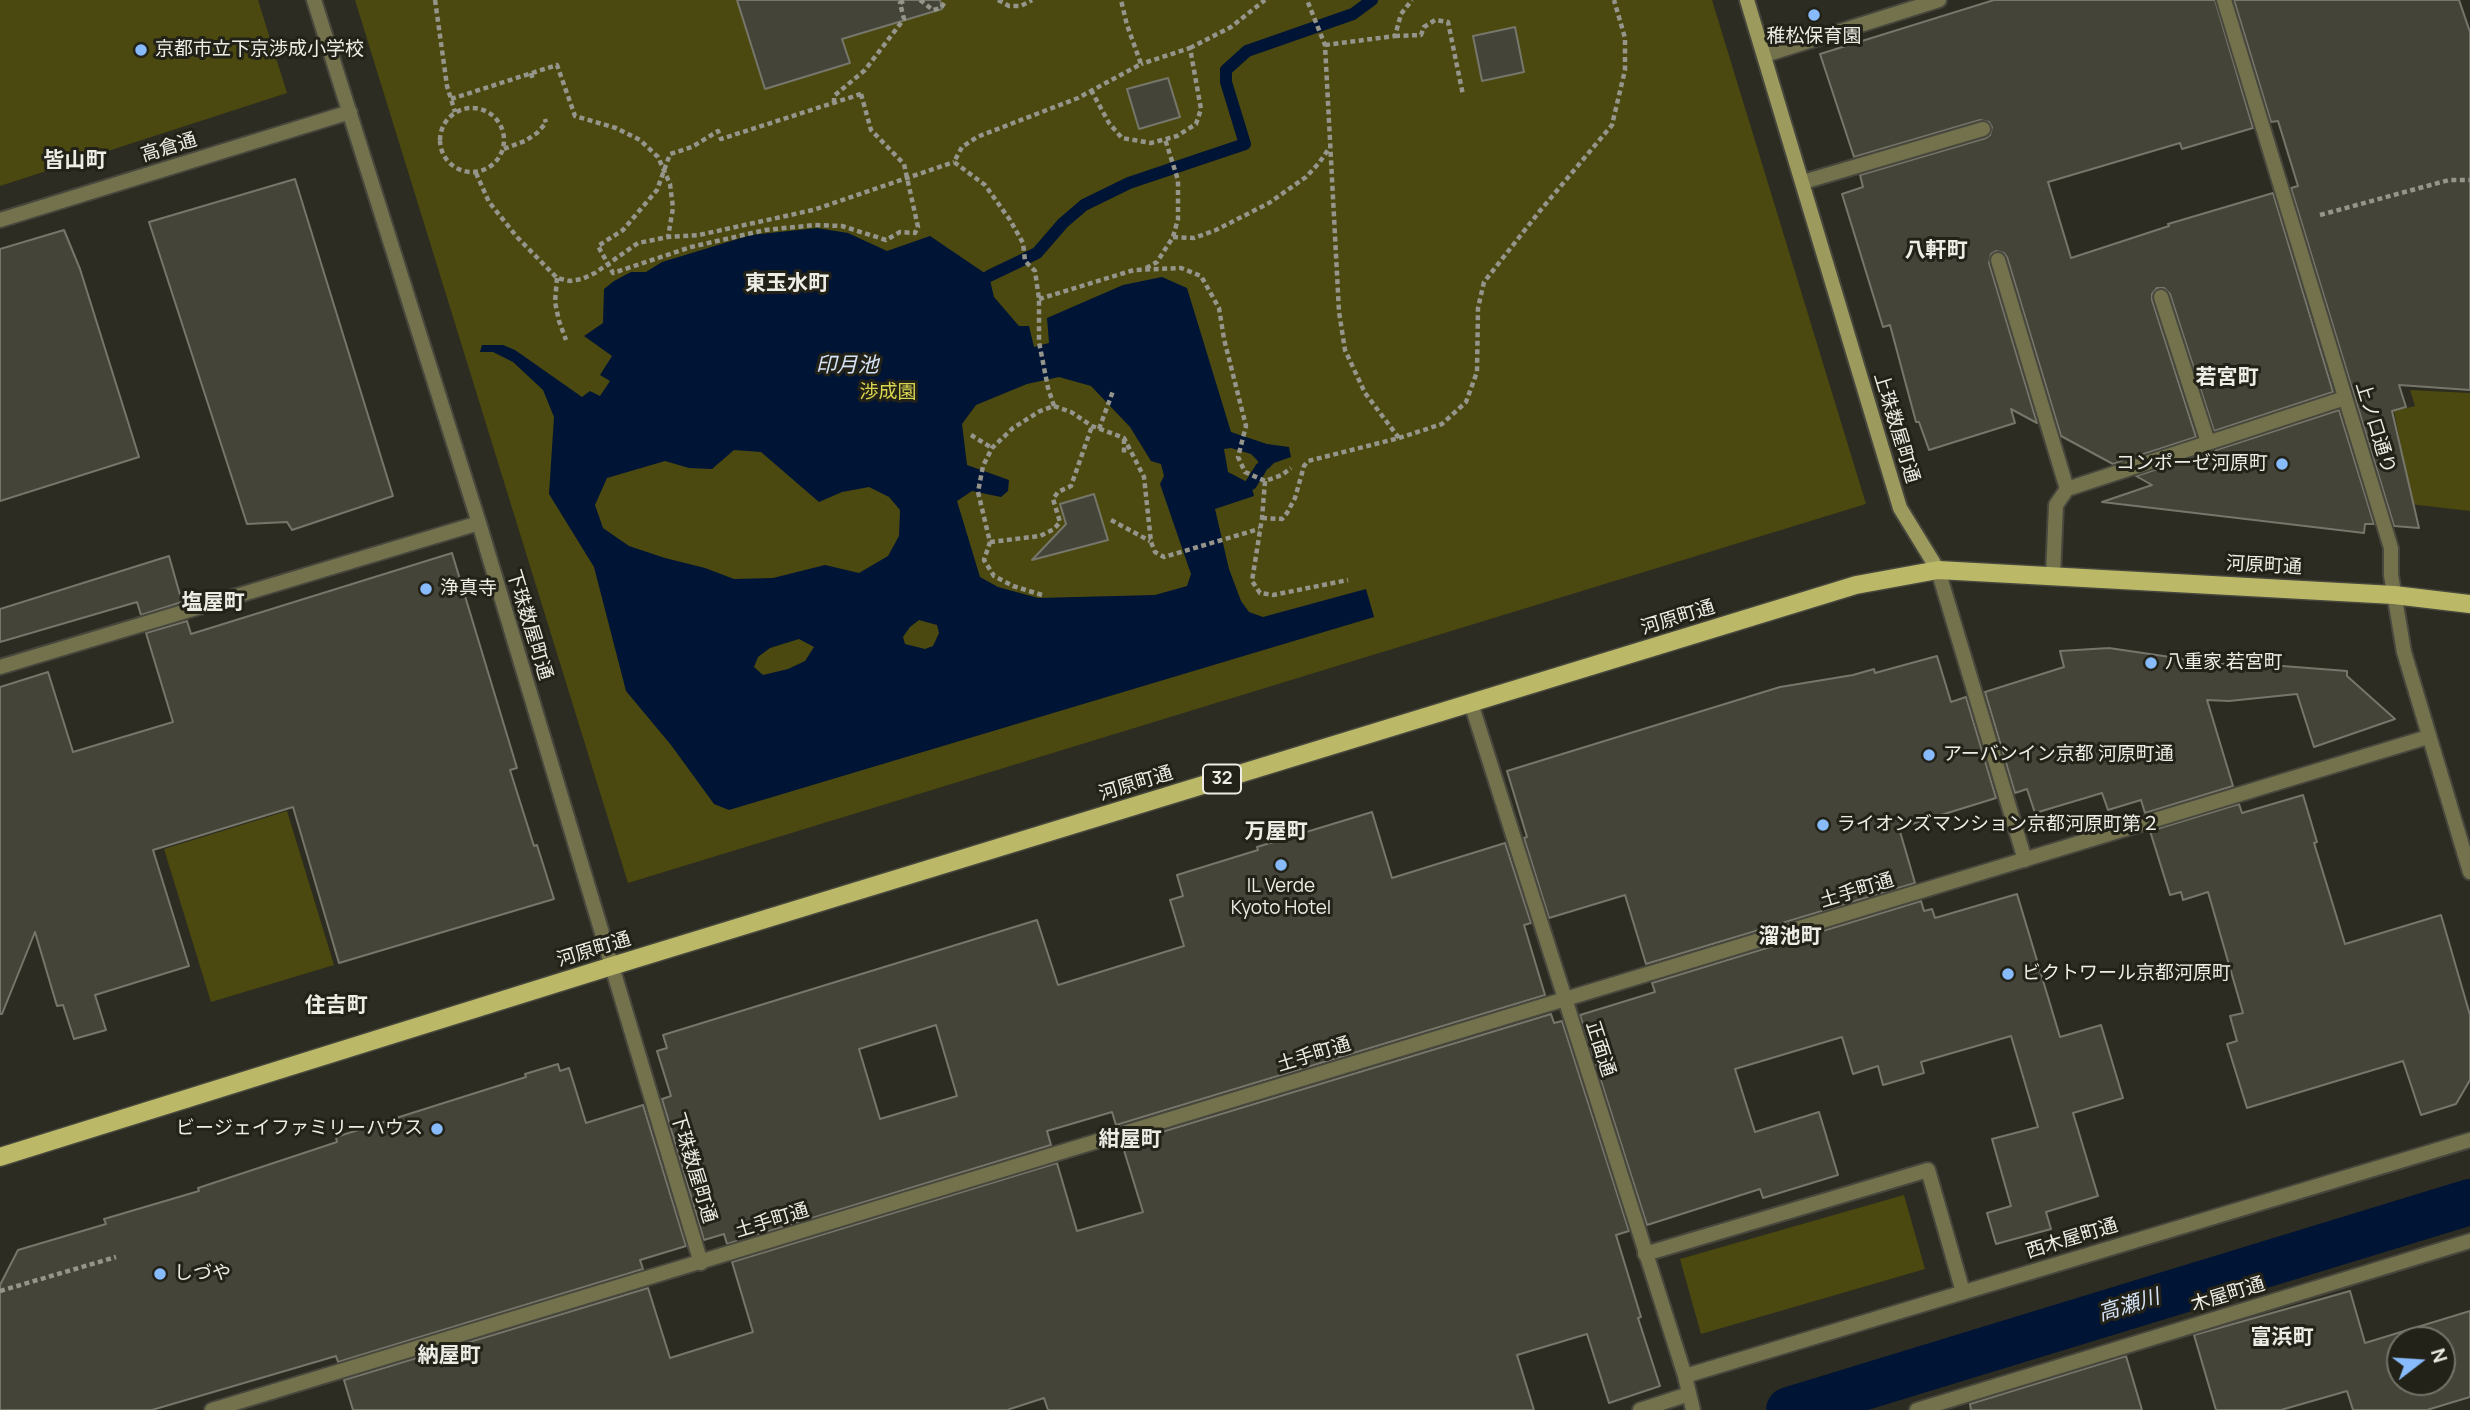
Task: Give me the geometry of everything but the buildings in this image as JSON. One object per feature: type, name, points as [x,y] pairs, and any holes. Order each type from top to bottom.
[{"type":"main road","name":"河原町通","points":[[0,1157],[612,966],[1856,585],[1938,570],[2394,594],[2470,604]]},
{"type":"street","name":"下珠数屋町通","points":[[314,0],[479,523],[701,1263]]},
{"type":"street","name":"上珠数屋町通","points":[[1747,0],[1900,508],[1938,570],[2025,860]]},
{"type":"street","points":[[1765,55],[1939,0]]},
{"type":"street","name":"上ノ口通り","points":[[2224,0],[2391,548],[2394,594],[2404,652],[2470,872]]},
{"type":"street","name":"高倉通","points":[[0,220],[350,112]]},
{"type":"street","points":[[1803,182],[1983,129]]},
{"type":"street","points":[[1998,260],[2067,488]]},
{"type":"street","points":[[2161,296],[2208,442]]},
{"type":"street","points":[[2053,576],[2056,505],[2067,488],[2345,398]]},
{"type":"street","points":[[0,667],[479,523]]},
{"type":"street","name":"正面通","points":[[1471,703],[1685,1376],[1691,1404]]},
{"type":"street","name":"土手町通","points":[[212,1410],[2428,737]]},
{"type":"street","name":"西木屋町通","points":[[1685,1376],[2470,1140]]},
{"type":"street","points":[[1645,1254],[1928,1170],[1963,1292]]},
{"type":"street","name":"木屋町通","points":[[1917,1410],[2470,1241]]},
{"type":"street","points":[[1640,1410],[1691,1404]]},
{"type":"path","points":[[442,0],[435,1],[440,46],[455,112]]},
{"type":"path","points":[[834,103],[834,96],[865,70],[904,19],[900,3],[906,0]]},
{"type":"path","points":[[920,0],[933,10],[941,8],[946,0]]},
{"type":"path","points":[[998,0],[1009,6],[1021,6],[1032,0]]},
{"type":"path","points":[[1122,0],[1127,25],[1141,64]]},
{"type":"path","points":[[476,173],[489,202],[517,237],[558,278],[570,281],[582,279],[638,243],[699,235],[813,210],[954,162],[962,147],[977,137],[1078,98],[1141,64],[1190,48],[1231,27],[1265,0]]},
{"type":"path","points":[[1307,0],[1325,45],[1339,312],[1345,350],[1365,393],[1399,438]]},
{"type":"path","points":[[1395,36],[1402,14],[1412,0]]},
{"type":"path","points":[[1262,518],[1282,519],[1287,513],[1308,461],[1399,438],[1441,424],[1466,402],[1477,372],[1478,308],[1484,282],[1612,125],[1625,70],[1625,38],[1614,0]]},
{"type":"path","points":[[1325,45],[1421,35],[1424,27],[1435,20],[1448,22],[1464,95]]},
{"type":"path","points":[[1091,90],[1109,123],[1122,138],[1151,143],[1177,136],[1196,124],[1201,109],[1190,48]]},
{"type":"path","points":[[450,99],[556,65],[575,116],[601,122],[640,141],[650,148],[664,166],[673,208],[668,237]]},
{"type":"path","points":[[531,73],[533,80]]},
{"type":"path","points":[[861,94],[871,130],[904,164],[918,227],[915,233],[900,232],[886,240],[842,226],[815,225],[749,233],[691,247],[613,273],[598,246],[623,230],[657,190],[664,166],[670,154],[692,147],[718,131],[721,139],[861,94]]},
{"type":"path","points":[[504,149],[503,130],[491,114],[474,107],[455,112],[442,126],[439,136],[440,146],[449,163],[457,169],[476,173],[493,165],[504,149],[525,142],[537,133],[546,123],[545,118]]},
{"type":"path","points":[[1145,269],[1157,262],[1173,237],[1178,219],[1178,180],[1165,139]]},
{"type":"path","points":[[1173,237],[1195,238],[1269,203],[1306,177],[1330,146]]},
{"type":"path","points":[[954,162],[985,185],[1010,220],[1023,243],[1025,261],[1035,271],[1039,299],[1039,342],[1054,406]]},
{"type":"path","points":[[2292,222],[2449,180],[2470,180]]},
{"type":"path","points":[[1039,299],[1145,269],[1181,268],[1201,275],[1219,308],[1246,426],[1238,453],[1245,472],[1262,481],[1282,475],[1291,468]]},
{"type":"path","points":[[558,278],[555,302],[566,340]]},
{"type":"path","points":[[1099,429],[1113,391]]},
{"type":"path","points":[[1042,595],[1013,586],[994,576],[984,560],[990,542],[978,492],[983,466],[992,448],[1013,428],[1040,411],[1054,406],[1071,412],[1092,426],[1124,438],[1133,451],[1144,477],[1151,542],[1155,552],[1164,557],[1259,529]]},
{"type":"path","points":[[990,542],[1040,536],[1054,529],[1060,522],[1053,499],[1058,492],[1071,486],[1092,426]]},
{"type":"path","points":[[971,435],[992,448]]},
{"type":"path","points":[[1124,438],[1124,455]]},
{"type":"path","points":[[1262,481],[1262,518],[1252,581],[1260,593],[1273,595],[1348,580]]},
{"type":"path","points":[[1111,520],[1151,542]]},
{"type":"path","points":[[0,1291],[116,1257]]},
{"type":"green space","name":"京都市立下京渉成小学校","points":[[0,0],[258,0],[287,93],[0,186]]},
{"type":"green space","name":"渉成園","points":[[355,0],[1712,0],[1866,504],[628,883]]},
{"type":"green space","points":[[2410,390],[2470,393],[2470,511],[2401,503],[2406,473],[2394,411],[2415,406]]},
{"type":"green space","points":[[287,811],[334,965],[211,1002],[164,849]]},
{"type":"green space","points":[[1904,1195],[1925,1269],[1701,1334],[1680,1259]]},
{"type":"water","name":"印月池","points":[[817,228],[848,233],[887,251],[930,236],[989,276],[994,297],[1019,326],[1029,326],[1034,347],[1049,343],[1047,318],[1123,285],[1162,277],[1187,288],[1231,432],[1267,444],[1289,447],[1291,457],[1274,463],[1268,469],[1261,468],[1251,454],[1231,448],[1224,449],[1228,472],[1251,484],[1254,496],[1215,509],[1229,569],[1241,601],[1249,612],[1263,617],[1366,589],[1374,617],[729,810],[714,804],[671,745],[626,691],[594,567],[549,494],[554,417],[543,390],[513,362],[493,352],[480,352],[482,345],[503,345],[515,350],[582,397],[590,391],[600,396],[610,381],[600,375],[612,356],[584,336],[603,323],[604,289],[631,272],[646,272],[662,262],[751,235]],"holes":[[[1059,377],[1091,386],[1130,427],[1151,461],[1161,464],[1164,476],[1160,484],[1191,574],[1187,586],[1155,595],[1038,598],[998,587],[980,577],[957,501],[972,491],[1001,497],[1008,491],[1009,480],[967,465],[962,424],[976,405],[1027,384]],[[734,450],[761,452],[819,502],[842,492],[869,487],[889,497],[900,510],[899,536],[888,556],[859,573],[825,565],[773,578],[734,579],[629,546],[603,528],[595,505],[607,478],[665,461],[689,468],[712,469]],[[919,620],[937,625],[939,633],[933,646],[925,649],[905,644],[903,637]],[[799,639],[814,647],[805,661],[788,669],[763,675],[754,667],[758,657],[770,648]]]},
{"type":"waterway","points":[[989,276],[1037,253],[1063,223],[1084,205],[1129,183],[1245,144],[1226,82],[1226,70],[1247,51],[1353,14],[1372,0]]},
{"type":"waterway","points":[[1251,484],[1261,468]]},
{"type":"waterway","name":"高瀬川","points":[[1789,1410],[2470,1202]]},
{"type":"place","name":"稚松保育園","points":[[1814,15]]},
{"type":"place","name":"京都市立下京渉成小学校","points":[[141,50]]},
{"type":"place","name":"コンポーゼ河原町","points":[[2282,464]]},
{"type":"place","name":"浄真寺","points":[[426,589]]},
{"type":"place","name":"八重家 若宮町","points":[[2151,663]]},
{"type":"place","name":"アーバンイン京都 河原町通","points":[[1929,755]]},
{"type":"place","name":"ライオンズマンション京都河原町第２","points":[[1823,825]]},
{"type":"place","name":"IL Verde Kyoto Hotel","points":[[1281,865]]},
{"type":"place","name":"ビクトワール京都河原町","points":[[2008,974]]},
{"type":"place","name":"ビージェイファミリーハウス","points":[[437,1129]]},
{"type":"place","name":"しづや","points":[[160,1274]]},
{"type":"district","name":"皆山町","points":[[75,161]]},
{"type":"district","name":"八軒町","points":[[1936,251]]},
{"type":"district","name":"東玉水町","points":[[787,284]]},
{"type":"district","name":"若宮町","points":[[2227,378]]},
{"type":"district","name":"塩屋町","points":[[213,603]]},
{"type":"district","name":"万屋町","points":[[1276,832]]},
{"type":"district","name":"溜池町","points":[[1790,937]]},
{"type":"district","name":"住吉町","points":[[336,1006]]},
{"type":"district","name":"紺屋町","points":[[1130,1140]]},
{"type":"district","name":"富浜町","points":[[2282,1338]]},
{"type":"district","name":"納屋町","points":[[449,1356]]}]
